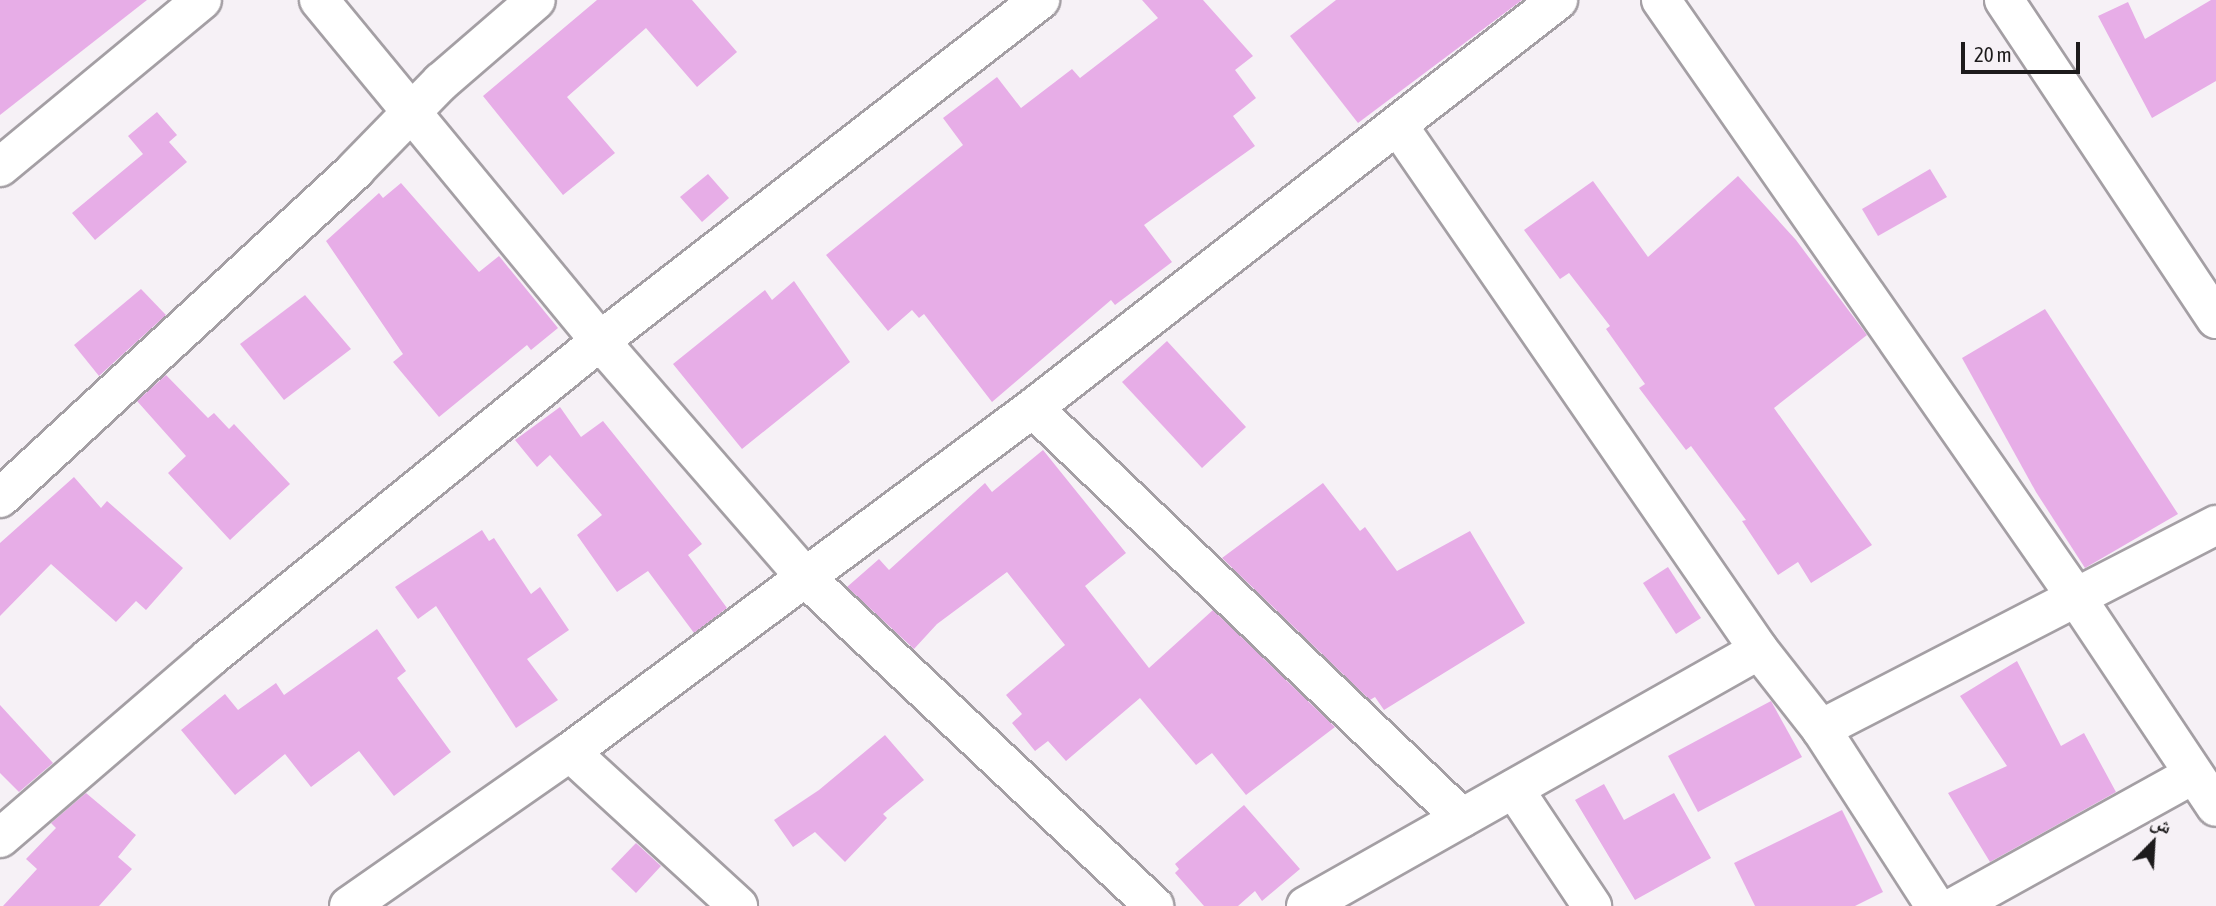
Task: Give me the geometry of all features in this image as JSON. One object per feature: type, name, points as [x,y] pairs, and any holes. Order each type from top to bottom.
[{"type":"street","points":[[0,167],[202,0]]},
{"type":"street","points":[[319,0],[600,341],[804,577],[1154,906]]},
{"type":"street","points":[[0,498],[356,169],[411,112],[536,0]]},
{"type":"street","points":[[0,838],[209,658],[600,341],[1040,0]]},
{"type":"street","points":[[349,906],[570,752],[1033,408],[1399,127],[1558,0]]},
{"type":"street","points":[[1661,0],[2076,597],[2192,775],[2216,807]]},
{"type":"street","points":[[2004,0],[2216,319]]},
{"type":"street","points":[[1399,127],[1759,650],[1821,729],[1935,906]]},
{"type":"street","points":[[1033,408],[1462,818]]},
{"type":"street","points":[[1821,729],[2216,525]]},
{"type":"street","points":[[1306,906],[1759,650]]},
{"type":"street","points":[[570,752],[738,906]]},
{"type":"street","points":[[1956,906],[2192,775]]},
{"type":"street","points":[[1514,789],[1592,906]]},
{"type":"building","points":[[0,0],[147,0],[0,115]]},
{"type":"building","points":[[597,0],[692,0],[737,52],[697,87],[646,28],[567,97],[615,153],[563,195],[483,96]]},
{"type":"building","points":[[1142,0],[1203,0],[1253,56],[1235,70],[1256,98],[1233,116],[1255,146],[1144,225],[1172,262],[1115,305],[1111,300],[992,402],[924,314],[919,318],[912,310],[888,331],[826,255],[963,145],[943,118],[997,77],[1021,108],[1072,69],[1080,78],[1158,18]]},
{"type":"building","points":[[1336,0],[1522,0],[1358,123],[1290,36]]},
{"type":"building","points":[[2211,0],[2216,0],[2216,81],[2152,118],[2098,16],[2128,2],[2145,39]]},
{"type":"building","points":[[157,112],[177,135],[169,142],[187,162],[95,240],[72,213],[143,154],[128,136]]},
{"type":"building","points":[[1930,169],[1947,197],[1878,236],[1862,209]]},
{"type":"building","points":[[708,174],[729,198],[702,222],[680,197]]},
{"type":"building","points":[[1738,176],[1796,240],[1867,335],[1774,408],[1872,545],[1811,583],[1798,562],[1778,575],[1742,521],[1746,520],[1691,446],[1686,450],[1639,388],[1645,384],[1606,329],[1610,326],[1569,273],[1560,279],[1524,230],[1593,181],[1648,257]]},
{"type":"building","points":[[401,183],[479,272],[499,256],[558,328],[531,350],[527,345],[439,417],[393,362],[403,354],[326,241],[379,193],[383,198]]},
{"type":"building","points":[[794,281],[850,362],[742,449],[673,364],[765,290],[772,300]]},
{"type":"building","points":[[141,289],[166,315],[99,376],[74,345]]},
{"type":"building","points":[[305,295],[351,349],[284,400],[240,344]]},
{"type":"building","points":[[2045,309],[2178,514],[2085,568],[2036,492],[1962,358]]},
{"type":"building","points":[[1167,341],[1246,427],[1202,468],[1122,382]]},
{"type":"building","points":[[166,375],[208,418],[214,413],[229,429],[234,424],[290,484],[230,540],[168,473],[186,456],[137,401]]},
{"type":"building","points":[[560,407],[581,437],[603,421],[702,544],[688,555],[727,608],[694,633],[648,571],[617,592],[577,535],[602,515],[550,455],[537,467],[515,440]]},
{"type":"building","points":[[1043,450],[1126,553],[1085,586],[1149,668],[1213,610],[1335,727],[1246,795],[1212,753],[1196,765],[1140,698],[1066,761],[1048,741],[1035,751],[1012,723],[1022,714],[1006,695],[1065,645],[1007,572],[937,624],[914,649],[847,587],[879,559],[889,570],[985,483],[992,492]]},
{"type":"building","points":[[74,477],[101,508],[107,501],[183,568],[146,610],[136,601],[116,622],[51,564],[0,616],[0,543]]},
{"type":"building","points":[[1323,483],[1360,531],[1365,527],[1397,571],[1470,531],[1525,623],[1384,710],[1375,697],[1370,700],[1222,558]]},
{"type":"building","points":[[482,530],[489,541],[494,538],[531,594],[540,587],[569,630],[527,659],[558,700],[516,728],[436,606],[418,619],[395,587]]},
{"type":"building","points":[[1668,567],[1701,618],[1676,634],[1643,583]]},
{"type":"building","points":[[377,629],[406,671],[397,678],[451,752],[394,796],[359,751],[311,787],[285,754],[235,795],[181,730],[225,694],[238,710],[276,683],[284,695]]},
{"type":"building","points":[[2017,661],[2061,746],[2084,733],[2116,792],[1990,862],[1948,793],[2007,766],[1960,696]]},
{"type":"building","points":[[1771,701],[1802,757],[1698,812],[1668,756]]},
{"type":"building","points":[[0,705],[53,763],[19,792],[0,773]]},
{"type":"building","points":[[885,735],[924,780],[883,814],[887,818],[845,862],[815,832],[793,847],[774,820],[819,790]]},
{"type":"building","points":[[1604,784],[1624,820],[1674,793],[1711,858],[1635,900],[1575,800]]},
{"type":"building","points":[[86,793],[136,835],[118,857],[132,869],[99,906],[3,906],[37,869],[26,859],[56,828],[51,823]]},
{"type":"building","points":[[1244,805],[1300,869],[1262,901],[1255,891],[1238,906],[1204,906],[1175,873],[1179,869],[1175,864]]},
{"type":"building","points":[[1842,810],[1883,892],[1855,906],[1755,906],[1734,863]]},
{"type":"building","points":[[636,843],[661,866],[636,893],[611,869]]}]
